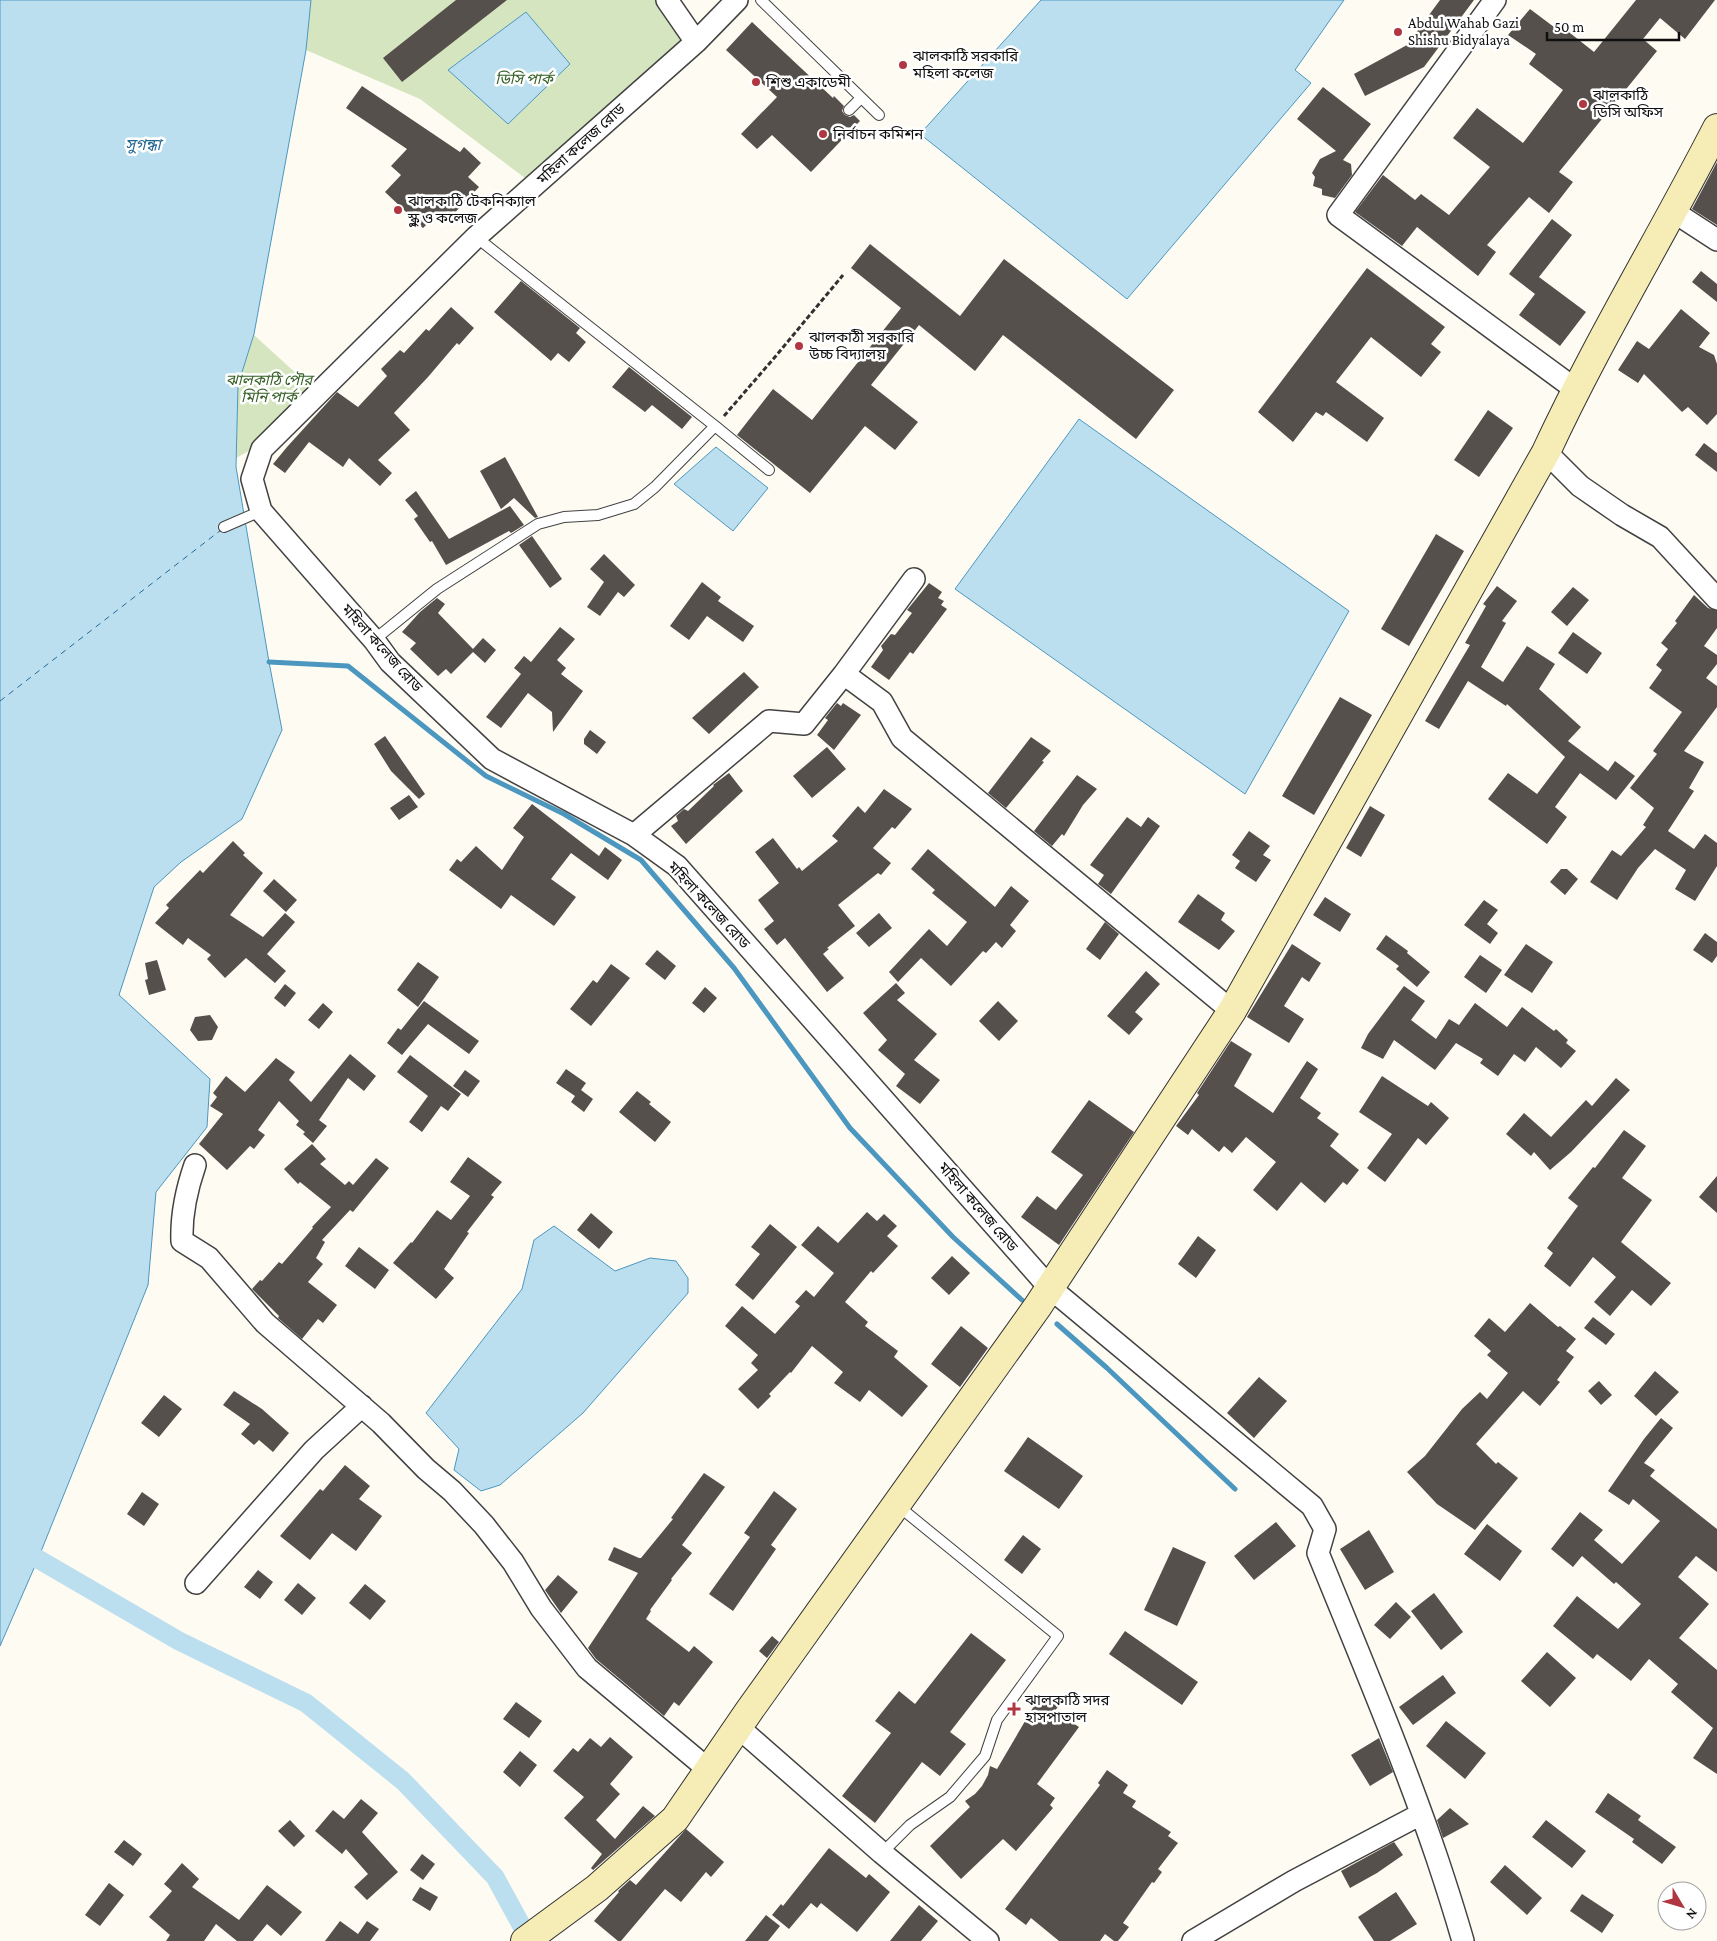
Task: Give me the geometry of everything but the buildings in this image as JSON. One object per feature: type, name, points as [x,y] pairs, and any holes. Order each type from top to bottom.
[{"type":"main road","points":[[525,1941],[597,1888],[675,1819],[738,1727],[1038,1306],[1232,1011],[1546,452],[1575,390],[1674,212],[1717,128]]},
{"type":"street","points":[[666,0],[696,42]]},
{"type":"street","name":"মহিলা কলেজ রোড","points":[[737,0],[696,42],[476,237],[262,449],[252,479],[261,511],[374,640],[390,662],[492,759],[634,835],[677,866],[1049,1288],[1312,1506],[1325,1529],[1318,1554],[1382,1710],[1421,1814],[1437,1857],[1463,1941]]},
{"type":"street","points":[[1496,0],[1338,215],[1575,390]]},
{"type":"street","points":[[1674,212],[1717,240]]},
{"type":"street","points":[[1546,452],[1580,486],[1622,515],[1660,537],[1717,600]]},
{"type":"street","points":[[634,835],[769,721],[804,724],[844,674],[914,579]]},
{"type":"street","points":[[844,674],[882,702],[902,738],[1232,1011]]},
{"type":"street","points":[[195,1165],[184,1198],[181,1220],[182,1241],[209,1258],[265,1323],[381,1422],[426,1469],[452,1491],[514,1562],[541,1608],[587,1668],[709,1770]]},
{"type":"street","points":[[196,1583],[314,1450],[362,1406]]},
{"type":"street","points":[[738,1727],[882,1854],[988,1941]]},
{"type":"street","points":[[1193,1941],[1294,1881],[1421,1814]]},
{"type":"lane","points":[[761,0],[879,115]]},
{"type":"lane","points":[[849,110],[861,98]]},
{"type":"lane","points":[[476,237],[769,470]]},
{"type":"lane","points":[[374,640],[437,589],[538,524],[564,517],[598,515],[634,504],[655,487],[715,426]]},
{"type":"lane","points":[[224,527],[261,511]]},
{"type":"lane","points":[[882,1854],[910,1825],[950,1797],[985,1756],[998,1720],[1058,1636],[896,1505]]},
{"type":"path","points":[[715,426],[775,358],[843,275]]},
{"type":"green space","name":"ডিসি পার্ক","points":[[310,0],[663,0],[690,39],[529,181],[420,99],[306,50]]},
{"type":"green space","name":"ঝালকাঠি পৌর মিনি পার্ক","points":[[254,335],[312,388],[254,448],[236,458],[238,385]]},
{"type":"water","name":"সুগন্ধা","points":[[0,0],[311,0],[306,50],[254,334],[238,385],[236,467],[282,730],[242,819],[181,862],[154,887],[119,995],[210,1079],[207,1127],[156,1192],[148,1285],[38,1559],[0,1646]]},
{"type":"water","points":[[1041,0],[1344,0],[1295,70],[1311,83],[1127,299],[920,134]]},
{"type":"water","points":[[526,12],[570,64],[508,124],[448,70]]},
{"type":"water","points":[[1079,419],[1349,611],[1245,794],[955,589]]},
{"type":"water","points":[[716,447],[768,488],[733,531],[674,484]]},
{"type":"water","points":[[554,1226],[615,1271],[650,1258],[676,1261],[688,1278],[688,1293],[583,1413],[500,1485],[481,1491],[454,1470],[459,1449],[426,1413],[522,1289],[534,1240]]},
{"type":"waterway","points":[[269,662],[348,666],[486,776],[564,814],[641,860],[734,968],[850,1128],[953,1237],[1022,1300]]},
{"type":"waterway","points":[[1057,1324],[1107,1368],[1235,1489]]},
{"type":"waterway","points":[[38,1559],[179,1641],[306,1703],[403,1781],[495,1877],[530,1941]]},
{"type":"ferry route","points":[[0,701],[221,530]]},
{"type":"place","name":"Abdul Wahab Gazi Shishu Bidyalaya","points":[[1398,32]]},
{"type":"place","name":"ঝালকাঠি সরকারি মহিলা কলেজ","points":[[903,65]]},
{"type":"place","name":"শিশু একাডেমী","points":[[756,82]]},
{"type":"place","name":"ঝালকাঠি ডিসি অফিস","points":[[1583,104]]},
{"type":"place","name":"নির্বাচন কমিশন","points":[[823,134]]},
{"type":"place","name":"ঝালকাঠি টেকনিক্যাল স্কুল ও কলেজ","points":[[398,210]]},
{"type":"place","name":"ঝালকাঠী সরকারি উচ্চ বিদ্যালয়","points":[[799,346]]},
{"type":"place","name":"ঝালকাঠি সদর হাসপাতাল","points":[[1014,1709]]}]
